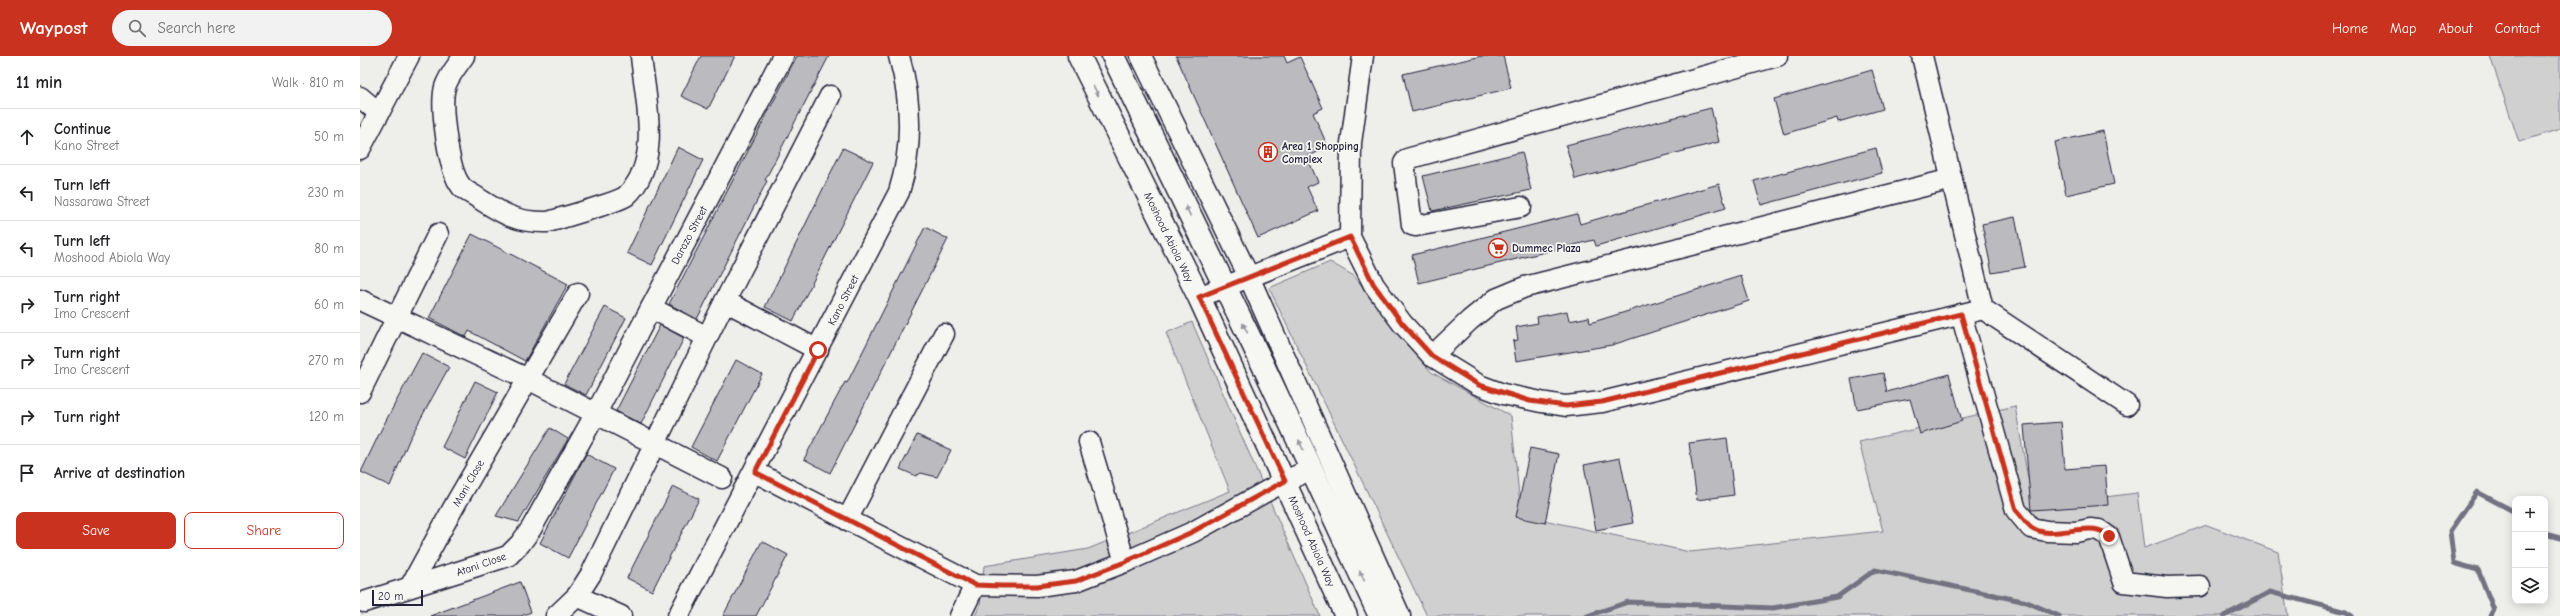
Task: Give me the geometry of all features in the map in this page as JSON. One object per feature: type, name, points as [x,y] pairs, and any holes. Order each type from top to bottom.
[{"type":"main road","name":"Moshood Abiola Way","points":[[1079,56],[1199,297],[1346,616]]},
{"type":"main road","points":[[1113,56],[1225,286],[1379,614]]},
{"type":"street","points":[[360,149],[409,56]]},
{"type":"street","points":[[464,56],[449,78],[444,105],[455,175],[461,186],[503,214],[521,222],[536,223],[548,222],[625,197],[640,177],[647,155],[649,140],[642,59]]},
{"type":"street","name":"Darazo Street","points":[[595,415],[783,56]]},
{"type":"street","name":"Kano Street","points":[[678,616],[755,472],[899,192],[907,165],[909,105],[899,56]]},
{"type":"street","points":[[1140,56],[1249,277],[1400,616]]},
{"type":"street","points":[[1363,56],[1351,143],[1350,237],[1374,285],[1402,323],[1432,356],[1479,385],[1503,394],[1530,401],[1566,406],[1602,402],[1983,309]]},
{"type":"street","points":[[1521,207],[1416,226],[1412,224],[1404,163],[1407,159],[1777,56]]},
{"type":"street","points":[[1922,56],[1983,309],[2127,405]]},
{"type":"street","points":[[556,616],[577,596],[590,574],[725,301],[830,96]]},
{"type":"street","points":[[360,97],[379,112]]},
{"type":"street","points":[[1432,356],[1470,320],[1496,299],[1525,287],[1952,179]]},
{"type":"street","points":[[360,392],[398,319],[438,234]]},
{"type":"street","points":[[1199,297],[1350,237]]},
{"type":"street","name":"Mani Close","points":[[410,587],[578,293]]},
{"type":"street","points":[[360,300],[528,379],[595,415],[722,478]]},
{"type":"street","points":[[725,301],[818,350]]},
{"type":"street","points":[[651,308],[707,337]]},
{"type":"street","points":[[1961,314],[2016,510],[2031,528],[2047,531],[2099,530],[2109,536],[2124,582],[2167,587],[2200,586]]},
{"type":"street","points":[[847,520],[944,334]]},
{"type":"street","name":"Atani Close","points":[[364,602],[508,556],[520,544],[531,529],[595,415]]},
{"type":"street","points":[[1089,442],[1125,562]]},
{"type":"street","points":[[755,472],[975,585],[1055,584],[1076,581],[1125,562],[1192,532],[1285,481],[1312,469]]},
{"type":"street","points":[[960,616],[975,585]]},
{"type":"street","points":[[577,596],[621,616]]},
{"type":"shaded area","points":[[2490,56],[2560,56],[2560,129],[2519,142]]},
{"type":"shaded area","points":[[1330,262],[1354,276],[1431,372],[1511,416],[1521,515],[1690,552],[1883,531],[1859,442],[2015,406],[2033,506],[2137,493],[2144,548],[2207,525],[2278,552],[2288,616],[1427,616],[1269,288]]},
{"type":"shaded area","points":[[1192,322],[1320,616],[975,616],[980,605],[984,566],[1088,549],[1230,491],[1166,333]]},
{"type":"building","points":[[701,56],[735,56],[708,109],[681,96]]},
{"type":"building","points":[[797,56],[829,56],[765,180],[767,181],[697,319],[669,304]]},
{"type":"building","name":"Area 1 Shopping Complex","points":[[1176,56],[1284,56],[1287,63],[1300,57],[1323,108],[1313,113],[1328,147],[1307,157],[1318,182],[1307,187],[1318,211],[1258,238]]},
{"type":"building","points":[[1482,56],[1503,56],[1511,88],[1412,112],[1403,74]]},
{"type":"building","points":[[1872,70],[1883,109],[1838,122],[1837,118],[1784,134],[1774,99]]},
{"type":"building","points":[[1711,108],[1719,142],[1575,179],[1566,145]]},
{"type":"building","points":[[2103,131],[2114,184],[2066,195],[2055,142]]},
{"type":"building","points":[[678,147],[703,160],[652,265],[627,253]]},
{"type":"building","points":[[843,148],[873,162],[793,321],[765,307]]},
{"type":"building","points":[[1876,148],[1882,173],[1761,205],[1754,181]]},
{"type":"building","points":[[1522,152],[1531,190],[1432,211],[1423,176]]},
{"type":"building","points":[[1719,184],[1726,208],[1596,246],[1594,240],[1419,283],[1412,255],[1577,214],[1580,224]]},
{"type":"building","points":[[2015,217],[2025,267],[1992,273],[1982,224]]},
{"type":"building","points":[[925,227],[948,239],[830,473],[804,459],[845,382],[847,383]]},
{"type":"building","points":[[472,234],[568,284],[525,361],[469,331],[466,337],[429,318]]},
{"type":"building","points":[[1741,276],[1749,301],[1612,345],[1516,361],[1513,341],[1518,340],[1516,327],[1538,323],[1537,317],[1567,311],[1569,321],[1589,317],[1590,323]]},
{"type":"building","points":[[605,307],[626,318],[586,395],[564,384]]},
{"type":"building","points":[[660,325],[684,338],[641,424],[616,411]]},
{"type":"building","points":[[422,353],[449,367],[409,440],[390,486],[361,472],[382,428]]},
{"type":"building","points":[[736,360],[762,374],[717,461],[691,447]]},
{"type":"building","points":[[1883,373],[1887,392],[1949,374],[1962,421],[1920,434],[1910,399],[1857,409],[1851,379]]},
{"type":"building","points":[[475,381],[498,392],[465,459],[442,447]]},
{"type":"building","points":[[2061,422],[2065,469],[2105,466],[2108,505],[2031,510],[2024,425]]},
{"type":"building","points":[[550,428],[568,439],[519,522],[496,516]]},
{"type":"building","points":[[917,435],[951,450],[937,477],[921,473],[916,476],[900,469]]},
{"type":"building","points":[[1727,438],[1734,495],[1697,500],[1689,443]]},
{"type":"building","points":[[1530,448],[1559,454],[1545,523],[1516,517]]},
{"type":"building","points":[[586,454],[614,469],[568,558],[540,543]]},
{"type":"building","points":[[1620,458],[1633,523],[1596,530],[1584,465]]},
{"type":"building","points":[[673,486],[699,499],[652,591],[627,578]]},
{"type":"building","points":[[762,541],[788,555],[756,616],[723,616]]},
{"type":"building","points":[[520,582],[531,612],[521,616],[430,616]]},
{"type":"waterway","points":[[2491,616],[2494,610],[2478,570],[2454,563],[2450,531],[2477,492],[2512,510]]},
{"type":"waterway","points":[[2548,535],[2560,538]]},
{"type":"waterway","points":[[1587,616],[1628,602],[1773,608],[1837,597],[1875,570],[2027,602],[2059,616]]},
{"type":"waterway","points":[[2224,616],[2270,592],[2346,612],[2352,616]]},
{"type":"place","name":"Area 1 Shopping Complex","points":[[1268,152]]},
{"type":"place","name":"Dummec Plaza","points":[[1498,248]]},
{"type":"route","points":[[818,350],[755,472],[975,585],[1037,586],[1076,581],[1125,562],[1192,532],[1285,481],[1199,297],[1350,237],[1374,285],[1402,323],[1432,356],[1479,385],[1503,394],[1530,401],[1566,406],[1602,402],[1961,314],[2016,510],[2031,528],[2047,531],[2076,532],[2090,529],[2099,530],[2109,536]]}]
